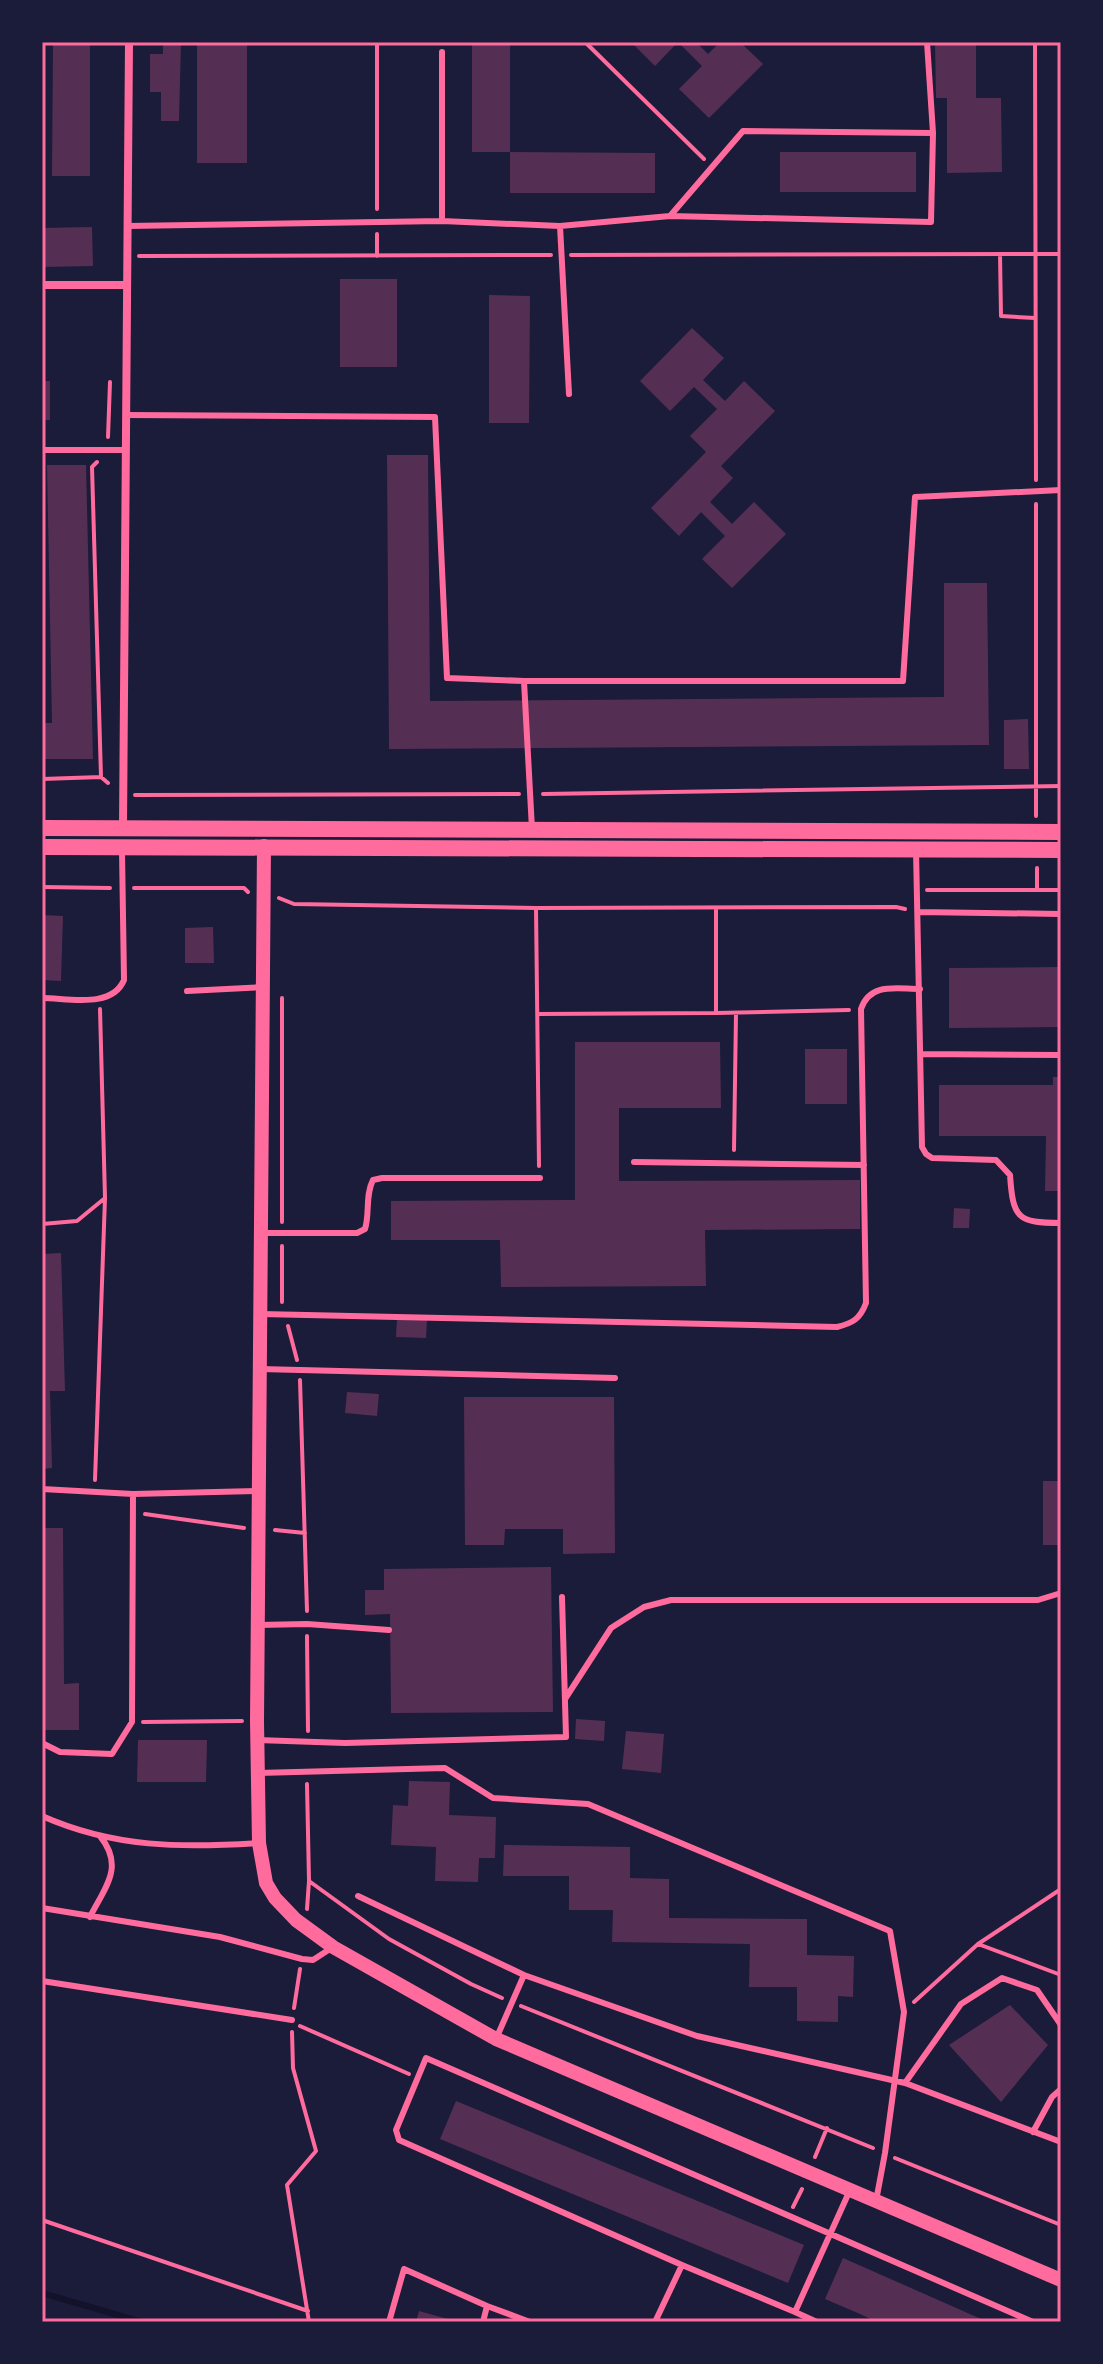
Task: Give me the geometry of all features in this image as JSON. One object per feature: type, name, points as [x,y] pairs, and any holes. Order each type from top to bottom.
[{"type":"main road","points":[[42,828],[1061,832]]},
{"type":"main road","points":[[532,829],[533,848]]},
{"type":"main road","points":[[916,831],[916,850]]},
{"type":"main road","points":[[42,847],[1061,850]]},
{"type":"street","points":[[123,827],[129,42]]},
{"type":"street","points":[[42,285],[127,285]]},
{"type":"street","points":[[264,846],[257,1740],[260,1865],[266,1883],[275,1898],[333,1947],[496,2039],[1061,2280]]},
{"type":"lane","points":[[127,226],[442,221],[560,226],[670,216],[931,222],[933,133],[927,42]]},
{"type":"lane","points":[[442,52],[442,221]]},
{"type":"lane","points":[[670,216],[743,131],[933,133]]},
{"type":"lane","points":[[560,226],[569,394]]},
{"type":"lane","points":[[126,415],[435,417],[447,678],[524,681],[903,681],[915,497],[1061,490]]},
{"type":"lane","points":[[42,450],[125,450]]},
{"type":"lane","points":[[524,681],[532,829]]},
{"type":"lane","points":[[42,998],[100,999],[112,996],[120,989],[124,980],[122,847]]},
{"type":"lane","points":[[916,850],[922,1147],[932,1158],[996,1160],[1010,1175],[1012,1205],[1018,1216],[1030,1223],[1061,1223]]},
{"type":"lane","points":[[919,912],[1032,916],[1061,914]]},
{"type":"lane","points":[[187,991],[264,987]]},
{"type":"lane","points":[[261,1314],[837,1327],[852,1324],[861,1317],[866,1303],[861,1009],[871,992],[920,989]]},
{"type":"lane","points":[[921,1054],[1061,1055]]},
{"type":"lane","points":[[634,1162],[864,1165]]},
{"type":"lane","points":[[262,1233],[357,1233],[365,1229],[369,1188],[373,1180],[382,1178],[540,1178]]},
{"type":"lane","points":[[260,1369],[615,1378]]},
{"type":"lane","points":[[42,1489],[133,1494],[258,1491]]},
{"type":"lane","points":[[42,1743],[60,1752],[112,1754],[132,1722],[133,1494]]},
{"type":"lane","points":[[565,1699],[611,1628],[644,1607],[671,1600],[1038,1600],[1061,1593]]},
{"type":"lane","points":[[257,1740],[345,1743],[566,1737],[562,1597]]},
{"type":"lane","points":[[258,1625],[307,1624],[389,1630]]},
{"type":"lane","points":[[258,1773],[445,1768],[493,1798],[588,1804],[890,1931],[904,2012],[876,2201]]},
{"type":"lane","points":[[42,1816],[100,1836],[140,1844],[203,1847],[259,1843]]},
{"type":"lane","points":[[90,1917],[110,1876],[113,1862],[111,1850],[100,1836]]},
{"type":"lane","points":[[358,1896],[524,1975],[697,2036],[905,2083],[1061,2142]]},
{"type":"lane","points":[[42,1908],[220,1937],[302,1959],[313,1960],[333,1947]]},
{"type":"lane","points":[[496,2039],[524,1975]]},
{"type":"lane","points":[[905,2083],[961,2004],[1002,1978],[1037,1990],[1061,2025]]},
{"type":"lane","points":[[42,1981],[292,2020]]},
{"type":"lane","points":[[817,2322],[399,2140],[396,2130],[426,2058],[1033,2322]]},
{"type":"lane","points":[[1033,2132],[1052,2097],[1061,2089]]},
{"type":"lane","points":[[795,2312],[850,2190]]},
{"type":"lane","points":[[655,2322],[682,2265]]},
{"type":"lane","points":[[389,2322],[404,2269],[530,2322]]},
{"type":"lane","points":[[483,2322],[487,2306]]},
{"type":"path","points":[[377,42],[377,256]]},
{"type":"path","points":[[585,42],[711,166]]},
{"type":"path","points":[[1035,42],[1036,822]]},
{"type":"path","points":[[1000,254],[1001,316],[1035,318]]},
{"type":"path","points":[[139,256],[1061,254]]},
{"type":"path","points":[[101,777],[92,467],[107,450],[111,375]]},
{"type":"path","points":[[42,779],[101,777],[113,787]]},
{"type":"path","points":[[135,795],[530,794],[1061,786]]},
{"type":"path","points":[[1037,890],[1038,861]]},
{"type":"path","points":[[42,887],[244,888],[254,895]]},
{"type":"path","points":[[917,890],[1061,890]]},
{"type":"path","points":[[274,896],[294,904],[536,908],[896,907],[919,912]]},
{"type":"path","points":[[536,908],[540,1178]]},
{"type":"path","points":[[716,908],[716,1013]]},
{"type":"path","points":[[282,995],[282,1305],[300,1369],[308,1742]]},
{"type":"path","points":[[95,1491],[105,1198],[100,999]]},
{"type":"path","points":[[538,1014],[861,1009]]},
{"type":"path","points":[[734,1163],[736,1013]]},
{"type":"path","points":[[42,1224],[77,1221],[105,1198]]},
{"type":"path","points":[[133,1513],[250,1528]]},
{"type":"path","points":[[269,1529],[305,1533]]},
{"type":"path","points":[[132,1722],[257,1721]]},
{"type":"path","points":[[306,1927],[309,1881],[307,1772]]},
{"type":"path","points":[[309,1881],[389,1939],[471,1984],[1061,2225]]},
{"type":"path","points":[[904,2012],[978,1944],[1061,1889]]},
{"type":"path","points":[[978,1944],[1061,1975]]},
{"type":"path","points":[[302,1959],[292,2020],[293,2068],[316,2151],[287,2185],[309,2322]]},
{"type":"path","points":[[292,2020],[304,2030],[418,2078]]},
{"type":"path","points":[[815,2157],[827,2128]]},
{"type":"path","points":[[42,2220],[308,2311]]},
{"type":"building","points":[[53,42],[90,42],[90,176],[52,176]]},
{"type":"building","points":[[163,42],[181,42],[179,121],[161,121],[161,92],[150,92],[150,54],[163,54]]},
{"type":"building","points":[[197,42],[247,42],[247,163],[197,163]]},
{"type":"building","points":[[472,42],[510,42],[510,152],[472,152]]},
{"type":"building","points":[[631,42],[678,42],[655,66]]},
{"type":"building","points":[[678,42],[696,42],[708,54],[720,42],[740,42],[763,64],[709,118],[679,89],[702,66]]},
{"type":"building","points":[[935,42],[976,42],[976,98],[1001,98],[1002,172],[947,173],[947,98],[936,98]]},
{"type":"building","points":[[510,152],[655,153],[655,193],[510,193]]},
{"type":"building","points":[[780,152],[916,152],[916,192],[780,192]]},
{"type":"building","points":[[92,227],[93,266],[42,267],[42,228]]},
{"type":"building","points":[[340,279],[397,279],[397,367],[340,367]]},
{"type":"building","points":[[489,295],[530,296],[529,423],[489,423]]},
{"type":"building","points":[[692,328],[724,358],[703,380],[725,401],[744,381],[775,411],[721,466],[733,478],[710,502],[732,524],[754,502],[786,534],[732,588],[702,559],[725,536],[701,512],[679,536],[651,508],[706,452],[690,436],[717,409],[694,387],[670,411],[640,381]]},
{"type":"building","points":[[42,381],[50,381],[50,420],[42,420]]},
{"type":"building","points":[[387,455],[428,455],[430,701],[944,697],[944,583],[987,583],[989,745],[389,749]]},
{"type":"building","points":[[47,465],[86,465],[93,759],[42,759],[42,723],[52,723]]},
{"type":"building","points":[[1028,719],[1029,769],[1004,769],[1004,720]]},
{"type":"building","points":[[42,915],[63,916],[61,981],[42,980]]},
{"type":"building","points":[[213,927],[214,963],[185,963],[185,928]]},
{"type":"building","points":[[1061,967],[1061,1027],[949,1028],[949,968]]},
{"type":"building","points":[[575,1042],[720,1042],[721,1108],[619,1108],[619,1181],[860,1180],[860,1229],[705,1230],[706,1286],[501,1287],[500,1240],[391,1240],[391,1201],[575,1200]]},
{"type":"building","points":[[805,1049],[847,1049],[847,1104],[805,1104]]},
{"type":"building","points":[[1053,1077],[1061,1077],[1061,1191],[1045,1191],[1046,1136],[939,1136],[939,1085],[1053,1085]]},
{"type":"building","points":[[954,1208],[970,1209],[969,1228],[953,1228]]},
{"type":"building","points":[[61,1253],[65,1391],[50,1391],[52,1468],[42,1469],[42,1254]]},
{"type":"building","points":[[397,1318],[427,1319],[426,1338],[396,1337]]},
{"type":"building","points":[[347,1392],[379,1394],[377,1416],[345,1413]]},
{"type":"building","points":[[464,1397],[614,1397],[615,1553],[563,1554],[563,1529],[505,1529],[504,1545],[465,1545]]},
{"type":"building","points":[[1043,1481],[1061,1481],[1061,1545],[1043,1545]]},
{"type":"building","points":[[42,1528],[63,1528],[64,1684],[79,1683],[79,1730],[42,1730]]},
{"type":"building","points":[[551,1567],[553,1712],[391,1713],[390,1614],[365,1615],[365,1590],[384,1590],[384,1569]]},
{"type":"building","points":[[576,1719],[605,1721],[604,1741],[575,1739]]},
{"type":"building","points":[[626,1731],[664,1734],[661,1773],[622,1769]]},
{"type":"building","points":[[138,1740],[207,1740],[206,1782],[137,1782]]},
{"type":"building","points":[[409,1781],[450,1782],[449,1815],[496,1817],[495,1858],[479,1858],[478,1882],[435,1881],[436,1847],[391,1845],[393,1805],[408,1806]]},
{"type":"building","points":[[504,1845],[630,1847],[630,1878],[669,1879],[669,1918],[807,1919],[807,1955],[854,1956],[853,1997],[838,1996],[838,2022],[797,2021],[797,1987],[749,1987],[750,1944],[612,1942],[613,1910],[569,1910],[569,1876],[503,1876]]},
{"type":"building","points":[[1010,2005],[1048,2045],[1001,2102],[949,2045]]},
{"type":"building","points":[[456,2101],[804,2245],[788,2283],[440,2139]]},
{"type":"building","points":[[843,2258],[988,2322],[877,2322],[825,2299]]},
{"type":"building","points":[[419,2311],[455,2321],[455,2322],[416,2322]]},
{"type":"waterway","points":[[42,2293],[142,2322]]}]
